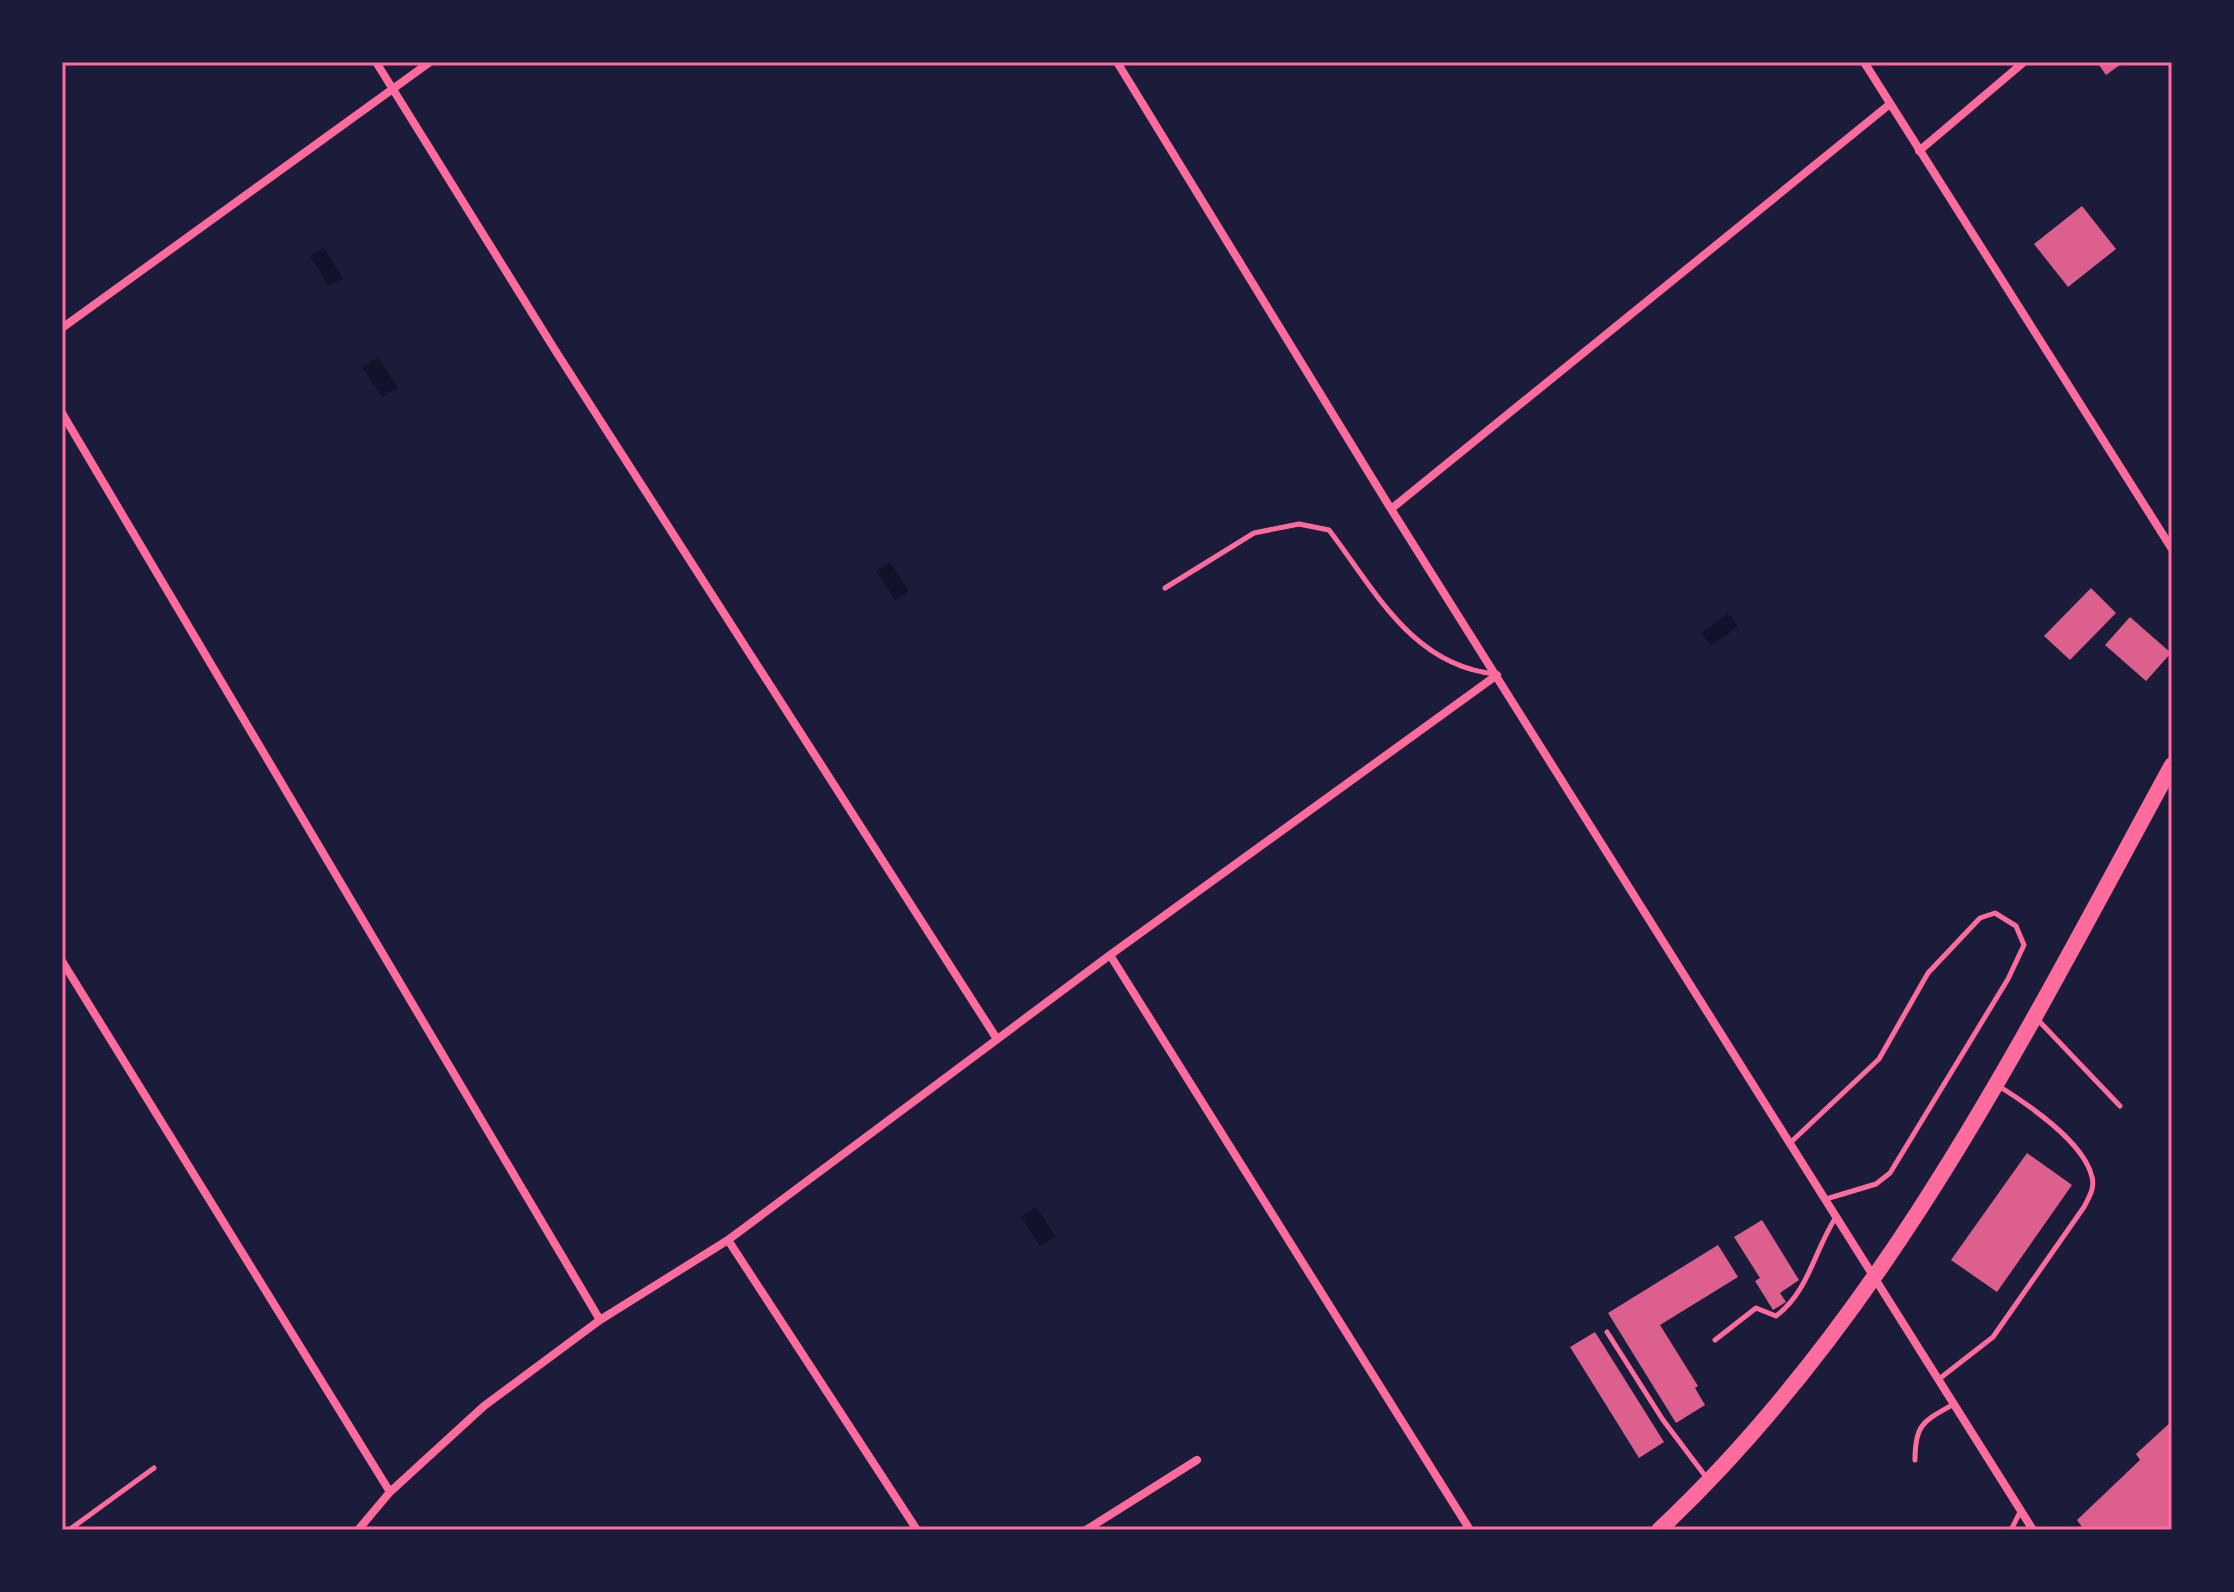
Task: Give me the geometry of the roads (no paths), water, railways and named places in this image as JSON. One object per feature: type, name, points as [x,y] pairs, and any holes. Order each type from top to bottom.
[{"type":"main road","points":[[1659,1530],[1765,1422],[1874,1276],[1939,1180],[2166,792],[2172,765]]},
{"type":"street","points":[[376,62],[563,362],[997,1039]]},
{"type":"street","points":[[62,328],[430,62]]},
{"type":"street","points":[[1117,62],[1391,509],[2033,1530]]},
{"type":"street","points":[[1864,62],[2172,549]]},
{"type":"street","points":[[1919,151],[2024,62]]},
{"type":"street","points":[[1391,509],[1890,104]]},
{"type":"street","points":[[62,413],[600,1320]]},
{"type":"street","points":[[358,1530],[390,1492],[484,1406],[600,1320],[728,1240],[1110,955],[1497,675]]},
{"type":"street","points":[[1110,955],[1470,1530]]},
{"type":"street","points":[[62,961],[390,1492]]},
{"type":"street","points":[[728,1240],[917,1530]]},
{"type":"street","points":[[1086,1530],[1197,1460]]},
{"type":"lane","points":[[1165,588],[1254,533],[1299,524],[1329,530],[1400,628],[1453,664],[1470,672],[1497,675]]},
{"type":"lane","points":[[1790,1143],[1879,1059],[1928,973],[1980,918],[1995,913],[2016,926],[2024,945],[2008,979],[1890,1173],[1876,1184],[1826,1199]]},
{"type":"lane","points":[[2034,1017],[2120,1106]]},
{"type":"lane","points":[[1939,1379],[1993,1337],[2084,1207],[2092,1189],[2089,1169],[2071,1145],[2037,1112],[1997,1085]]},
{"type":"lane","points":[[1715,1340],[1756,1308],[1776,1316],[1792,1304],[1803,1288],[1819,1243],[1837,1217]]},
{"type":"lane","points":[[1607,1332],[1663,1420],[1709,1481]]},
{"type":"lane","points":[[1915,1460],[1915,1435],[1925,1421],[1955,1404]]},
{"type":"lane","points":[[69,1530],[154,1468]]},
{"type":"lane","points":[[2011,1530],[2021,1511]]}]
